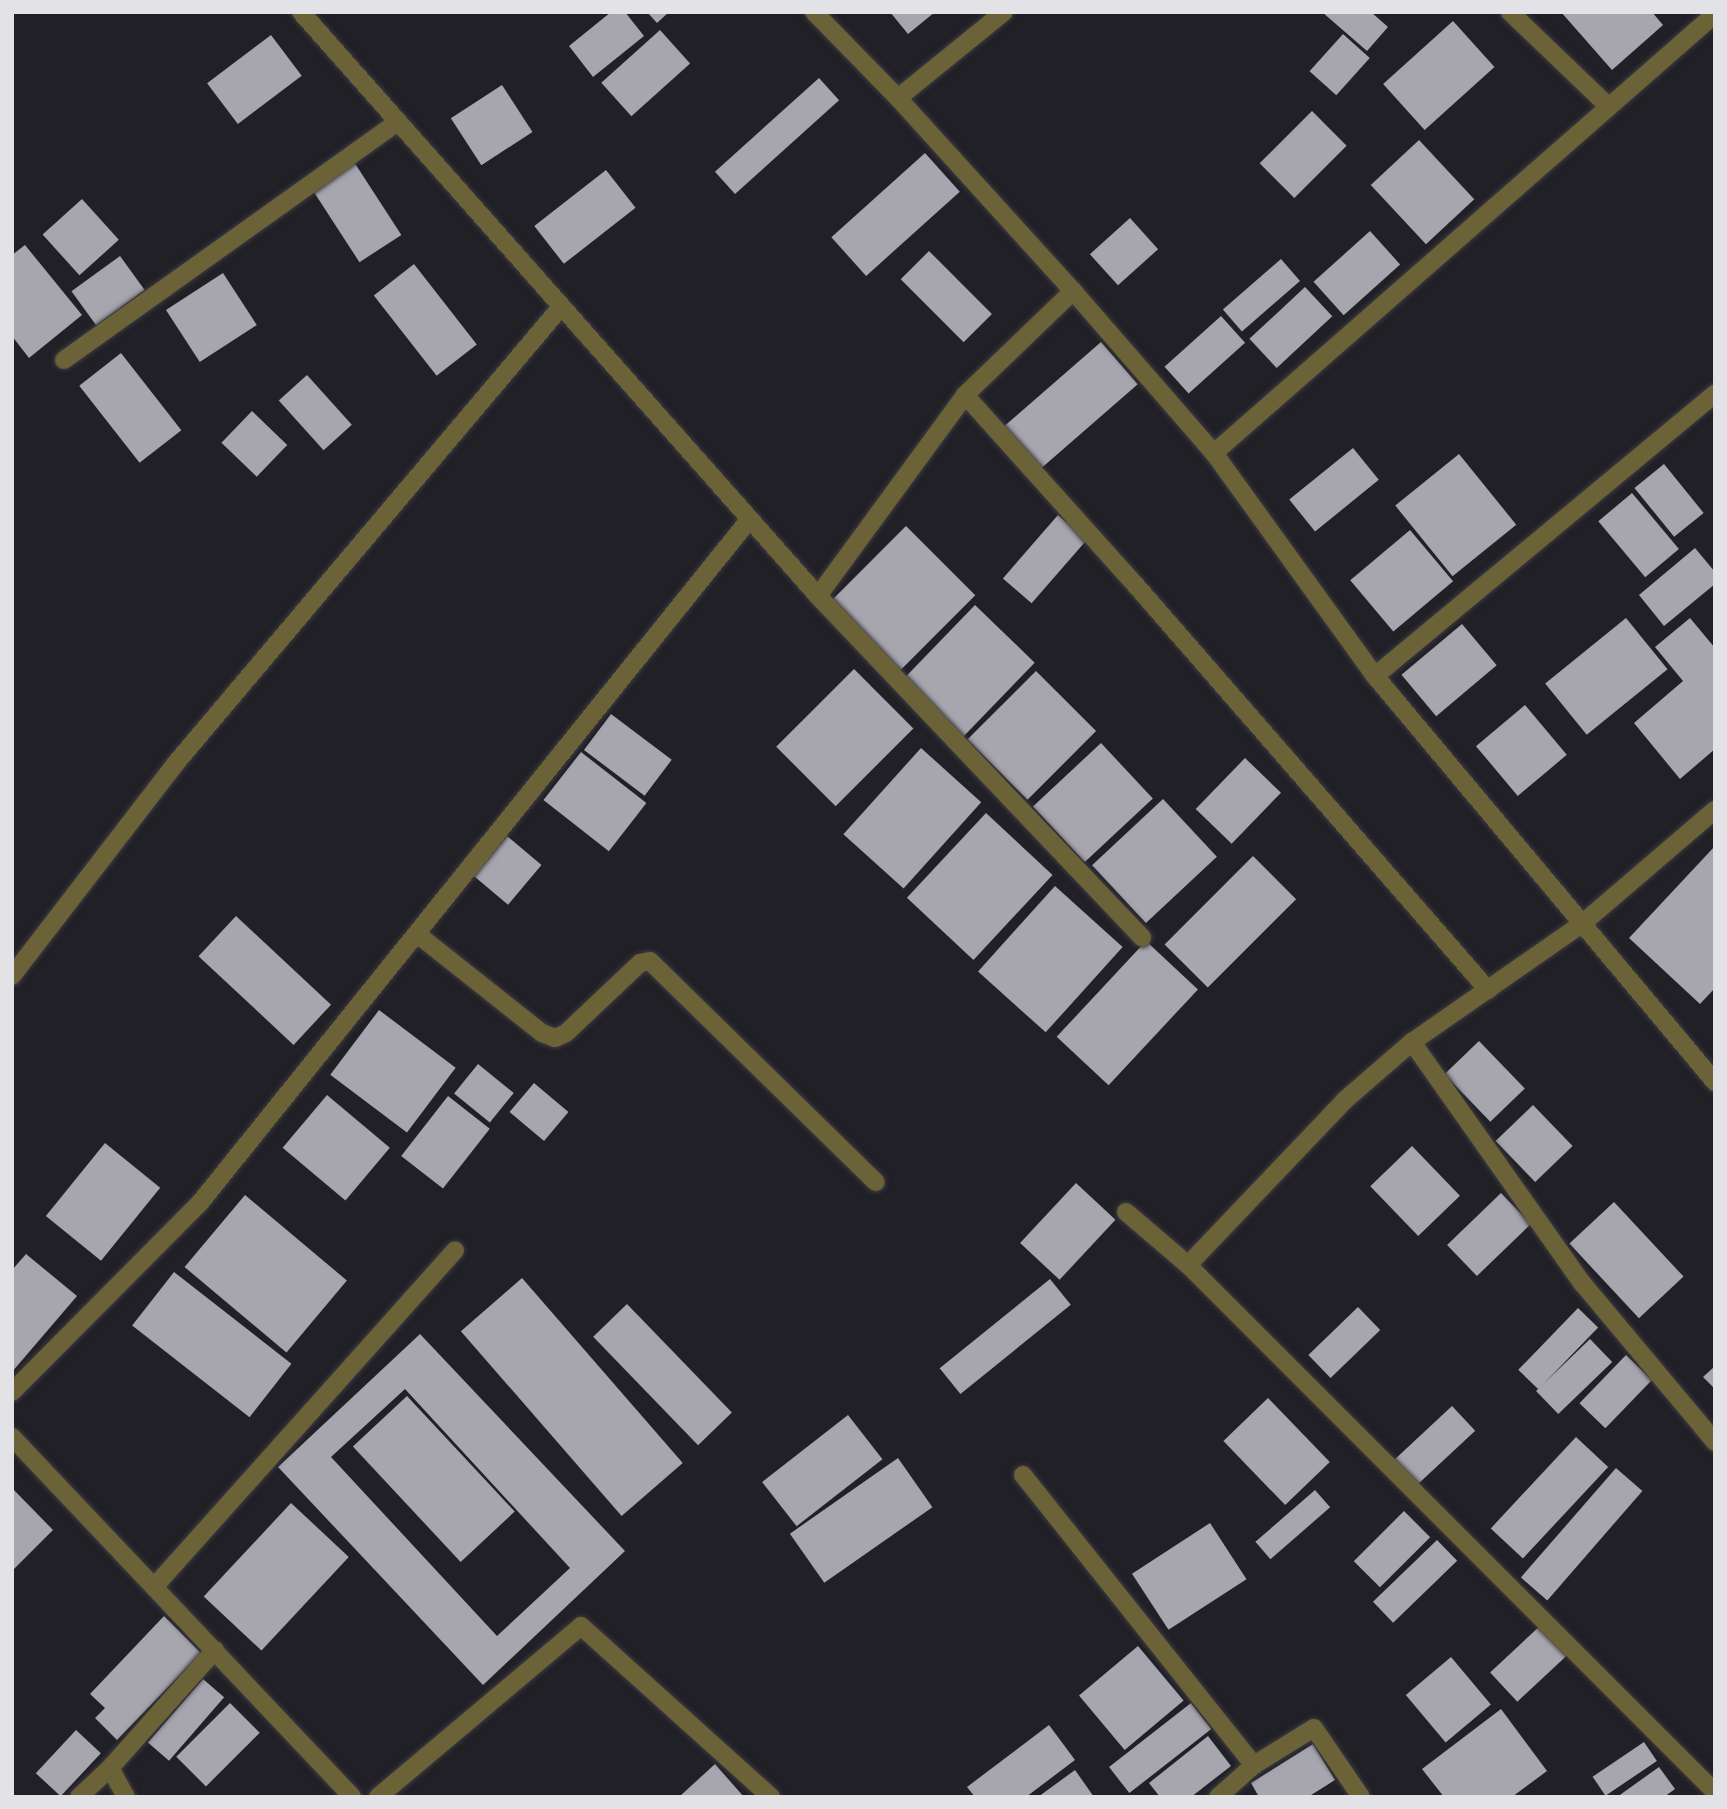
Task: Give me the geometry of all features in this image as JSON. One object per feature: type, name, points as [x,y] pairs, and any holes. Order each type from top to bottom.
[{"type":"street","points":[[301,12],[818,596],[1142,938]]},
{"type":"street","points":[[814,12],[898,98],[1073,291],[1214,453],[1375,676],[1715,1082]]},
{"type":"street","points":[[898,98],[1004,12]]},
{"type":"street","points":[[1510,12],[1609,107]]},
{"type":"street","points":[[1214,453],[1715,14]]},
{"type":"street","points":[[64,360],[398,122]]},
{"type":"street","points":[[818,596],[965,395],[1073,291]]},
{"type":"street","points":[[12,976],[176,764],[561,307]]},
{"type":"street","points":[[1375,676],[1715,394]]},
{"type":"street","points":[[965,395],[1142,592],[1488,990]]},
{"type":"street","points":[[12,1392],[198,1204],[749,520]]},
{"type":"street","points":[[1188,1265],[1345,1100],[1412,1042],[1583,923],[1715,810]]},
{"type":"street","points":[[417,934],[542,1032],[555,1038],[566,1033],[639,963],[650,961],[876,1182]]},
{"type":"street","points":[[1412,1042],[1583,1284],[1715,1442]]},
{"type":"street","points":[[1126,1212],[1188,1265],[1715,1792]]},
{"type":"street","points":[[155,1586],[456,1251]]},
{"type":"street","points":[[12,1437],[352,1797]]},
{"type":"street","points":[[1023,1475],[1254,1765]]},
{"type":"street","points":[[378,1797],[581,1626],[771,1797]]},
{"type":"street","points":[[79,1797],[110,1768],[215,1650]]},
{"type":"street","points":[[1218,1797],[1254,1765],[1314,1728],[1361,1797]]},
{"type":"street","points":[[110,1768],[126,1797]]},
{"type":"building","points":[[611,12],[625,12],[644,36],[593,77],[569,46]]},
{"type":"building","points":[[647,12],[669,12],[657,23]]},
{"type":"building","points":[[890,12],[935,12],[908,34]]},
{"type":"building","points":[[1322,12],[1371,12],[1388,27],[1367,51]]},
{"type":"building","points":[[1561,12],[1652,12],[1663,25],[1612,70]]},
{"type":"building","points":[[1453,21],[1494,67],[1425,130],[1383,84]]},
{"type":"building","points":[[660,30],[690,63],[631,116],[601,83]]},
{"type":"building","points":[[1343,34],[1370,58],[1336,95],[1310,71]]},
{"type":"building","points":[[271,35],[302,76],[238,124],[207,83]]},
{"type":"building","points":[[819,78],[839,100],[735,194],[715,172]]},
{"type":"building","points":[[502,85],[532,132],[481,165],[451,118]]},
{"type":"building","points":[[1312,111],[1347,146],[1294,198],[1260,163]]},
{"type":"building","points":[[1419,140],[1474,199],[1426,244],[1371,185]]},
{"type":"building","points":[[925,153],[960,192],[866,276],[831,237]]},
{"type":"building","points":[[354,162],[401,235],[359,262],[312,189]]},
{"type":"building","points":[[606,170],[636,208],[564,264],[534,226]]},
{"type":"building","points":[[82,199],[119,240],[79,275],[43,234]]},
{"type":"building","points":[[1130,218],[1158,249],[1118,285],[1090,254]]},
{"type":"building","points":[[1370,231],[1400,264],[1344,315],[1314,282]]},
{"type":"building","points":[[25,245],[82,315],[29,358],[12,336],[12,255]]},
{"type":"building","points":[[929,251],[992,314],[964,342],[901,279]]},
{"type":"building","points":[[120,256],[145,290],[96,325],[71,291]]},
{"type":"building","points":[[1281,259],[1300,281],[1242,331],[1223,310]]},
{"type":"building","points":[[414,264],[477,344],[437,376],[374,295]]},
{"type":"building","points":[[223,273],[257,325],[200,362],[166,310]]},
{"type":"building","points":[[1305,287],[1332,316],[1277,368],[1249,339]]},
{"type":"building","points":[[1221,316],[1245,343],[1189,394],[1165,367]]},
{"type":"building","points":[[1101,342],[1138,384],[1040,469],[1004,427]]},
{"type":"building","points":[[121,353],[181,430],[140,463],[79,386]]},
{"type":"building","points":[[307,375],[352,425],[324,450],[279,400]]},
{"type":"building","points":[[252,411],[287,445],[257,477],[221,443]]},
{"type":"building","points":[[1353,448],[1379,480],[1315,531],[1289,500]]},
{"type":"building","points":[[1459,454],[1516,525],[1453,576],[1395,506]]},
{"type":"building","points":[[1664,464],[1704,513],[1674,537],[1634,488]]},
{"type":"building","points":[[1632,493],[1679,549],[1645,577],[1598,521]]},
{"type":"building","points":[[1058,515],[1087,540],[1032,603],[1003,578]]},
{"type":"building","points":[[906,526],[975,595],[900,671],[830,602]]},
{"type":"building","points":[[1410,530],[1453,581],[1393,631],[1350,580]]},
{"type":"building","points":[[1695,548],[1715,572],[1715,584],[1664,626],[1639,595]]},
{"type":"building","points":[[975,605],[1035,663],[962,738],[902,681]]},
{"type":"building","points":[[1626,618],[1668,669],[1587,735],[1545,683]]},
{"type":"building","points":[[1690,618],[1715,648],[1715,749],[1680,779],[1634,723],[1683,681],[1655,647]]},
{"type":"building","points":[[1462,624],[1497,665],[1436,716],[1401,675]]},
{"type":"building","points":[[854,669],[913,728],[836,806],[776,747]]},
{"type":"building","points":[[1036,671],[1096,731],[1028,800],[967,740]]},
{"type":"building","points":[[1525,705],[1567,755],[1518,796],[1476,746]]},
{"type":"building","points":[[611,714],[672,760],[645,796],[584,750]]},
{"type":"building","points":[[1101,743],[1153,799],[1085,862],[1033,806]]},
{"type":"building","points":[[921,748],[981,802],[904,888],[843,834]]},
{"type":"building","points":[[581,752],[646,803],[609,851],[543,800]]},
{"type":"building","points":[[1245,758],[1281,793],[1232,844],[1196,809]]},
{"type":"building","points":[[1163,799],[1217,857],[1146,923],[1092,865]]},
{"type":"building","points":[[986,813],[1053,875],[973,960],[907,898]]},
{"type":"building","points":[[507,836],[541,865],[508,905],[474,876]]},
{"type":"building","points":[[1715,846],[1715,988],[1700,1004],[1629,938]]},
{"type":"building","points":[[1253,856],[1296,899],[1208,988],[1165,944]]},
{"type":"building","points":[[1055,886],[1123,947],[1046,1032],[978,971]]},
{"type":"building","points":[[236,916],[331,1005],[294,1045],[198,956]]},
{"type":"building","points":[[1146,941],[1198,989],[1109,1085],[1057,1037]]},
{"type":"building","points":[[379,1010],[456,1068],[407,1132],[330,1075]]},
{"type":"building","points":[[1479,1041],[1525,1088],[1490,1122],[1444,1074]]},
{"type":"building","points":[[478,1064],[514,1093],[490,1122],[454,1094]]},
{"type":"building","points":[[534,1083],[568,1112],[544,1141],[510,1112]]},
{"type":"building","points":[[327,1095],[390,1148],[345,1201],[283,1148]]},
{"type":"building","points":[[448,1096],[490,1129],[443,1189],[401,1156]]},
{"type":"building","points":[[1533,1105],[1573,1146],[1535,1182],[1496,1141]]},
{"type":"building","points":[[105,1143],[160,1188],[101,1261],[46,1216]]},
{"type":"building","points":[[1412,1146],[1460,1196],[1418,1236],[1370,1186]]},
{"type":"building","points":[[1076,1183],[1115,1220],[1060,1280],[1020,1243]]},
{"type":"building","points":[[1501,1193],[1531,1224],[1477,1276],[1447,1245]]},
{"type":"building","points":[[245,1195],[347,1280],[286,1352],[185,1267]]},
{"type":"building","points":[[1614,1202],[1684,1277],[1639,1318],[1569,1244]]},
{"type":"building","points":[[26,1254],[77,1296],[12,1372],[12,1270]]},
{"type":"building","points":[[174,1272],[291,1364],[250,1417],[132,1326]]},
{"type":"building","points":[[522,1278],[683,1463],[622,1516],[461,1331]]},
{"type":"building","points":[[1050,1279],[1071,1305],[960,1394],[940,1368]]},
{"type":"building","points":[[627,1304],[732,1413],[698,1445],[593,1337]]},
{"type":"building","points":[[1358,1307],[1380,1330],[1331,1378],[1308,1355]]},
{"type":"building","points":[[1578,1308],[1598,1327],[1538,1389],[1518,1370]]},
{"type":"building","points":[[420,1334],[625,1551],[483,1685],[278,1467]],"holes":[[[405,1389],[570,1568],[497,1636],[331,1457]]]},
{"type":"building","points":[[1590,1339],[1612,1362],[1558,1414],[1536,1391]]},
{"type":"building","points":[[1626,1355],[1652,1380],[1605,1428],[1579,1403]]},
{"type":"building","points":[[1715,1366],[1715,1389],[1703,1377]]},
{"type":"building","points":[[407,1396],[515,1512],[461,1562],[353,1446]]},
{"type":"building","points":[[1268,1398],[1330,1462],[1285,1505],[1223,1441]]},
{"type":"building","points":[[1452,1406],[1475,1431],[1416,1486],[1393,1461]]},
{"type":"building","points":[[848,1415],[882,1459],[797,1526],[762,1482]]},
{"type":"building","points":[[1576,1437],[1608,1467],[1523,1558],[1491,1528]]},
{"type":"building","points":[[898,1458],[932,1507],[824,1583],[790,1534]]},
{"type":"building","points":[[1616,1468],[1642,1491],[1547,1600],[1521,1577]]},
{"type":"building","points":[[12,1488],[53,1530],[12,1571]]},
{"type":"building","points":[[1315,1490],[1330,1507],[1270,1559],[1255,1542]]},
{"type":"building","points":[[291,1503],[349,1557],[261,1650],[204,1597]]},
{"type":"building","points":[[1404,1511],[1430,1537],[1380,1587],[1354,1561]]},
{"type":"building","points":[[1210,1523],[1246,1579],[1168,1630],[1132,1574]]},
{"type":"building","points":[[1437,1540],[1457,1561],[1393,1623],[1373,1602]]},
{"type":"building","points":[[164,1616],[201,1653],[117,1740],[95,1718],[105,1708],[90,1694]]},
{"type":"building","points":[[1542,1624],[1569,1653],[1517,1702],[1490,1672]]},
{"type":"building","points":[[1138,1646],[1184,1700],[1125,1750],[1079,1695]]},
{"type":"building","points":[[1451,1657],[1491,1704],[1446,1742],[1406,1695]]},
{"type":"building","points":[[203,1679],[224,1697],[169,1761],[148,1742]]},
{"type":"building","points":[[230,1703],[260,1733],[206,1786],[176,1757]]},
{"type":"building","points":[[1191,1703],[1211,1729],[1129,1793],[1109,1767]]},
{"type":"building","points":[[1501,1709],[1547,1771],[1512,1797],[1444,1797],[1422,1769]]},
{"type":"building","points":[[1049,1725],[1075,1760],[1026,1797],[975,1797],[967,1787]]},
{"type":"building","points":[[76,1730],[101,1753],[61,1796],[36,1773]]},
{"type":"building","points":[[1208,1736],[1231,1766],[1191,1797],[1160,1797],[1149,1783]]},
{"type":"building","points":[[1644,1742],[1657,1761],[1605,1796],[1593,1777]]},
{"type":"building","points":[[1313,1744],[1335,1780],[1308,1797],[1259,1797],[1251,1783]]},
{"type":"building","points":[[715,1764],[744,1797],[679,1797]]},
{"type":"building","points":[[1659,1767],[1675,1789],[1664,1797],[1617,1797]]},
{"type":"building","points":[[1075,1770],[1094,1797],[1038,1797]]}]
